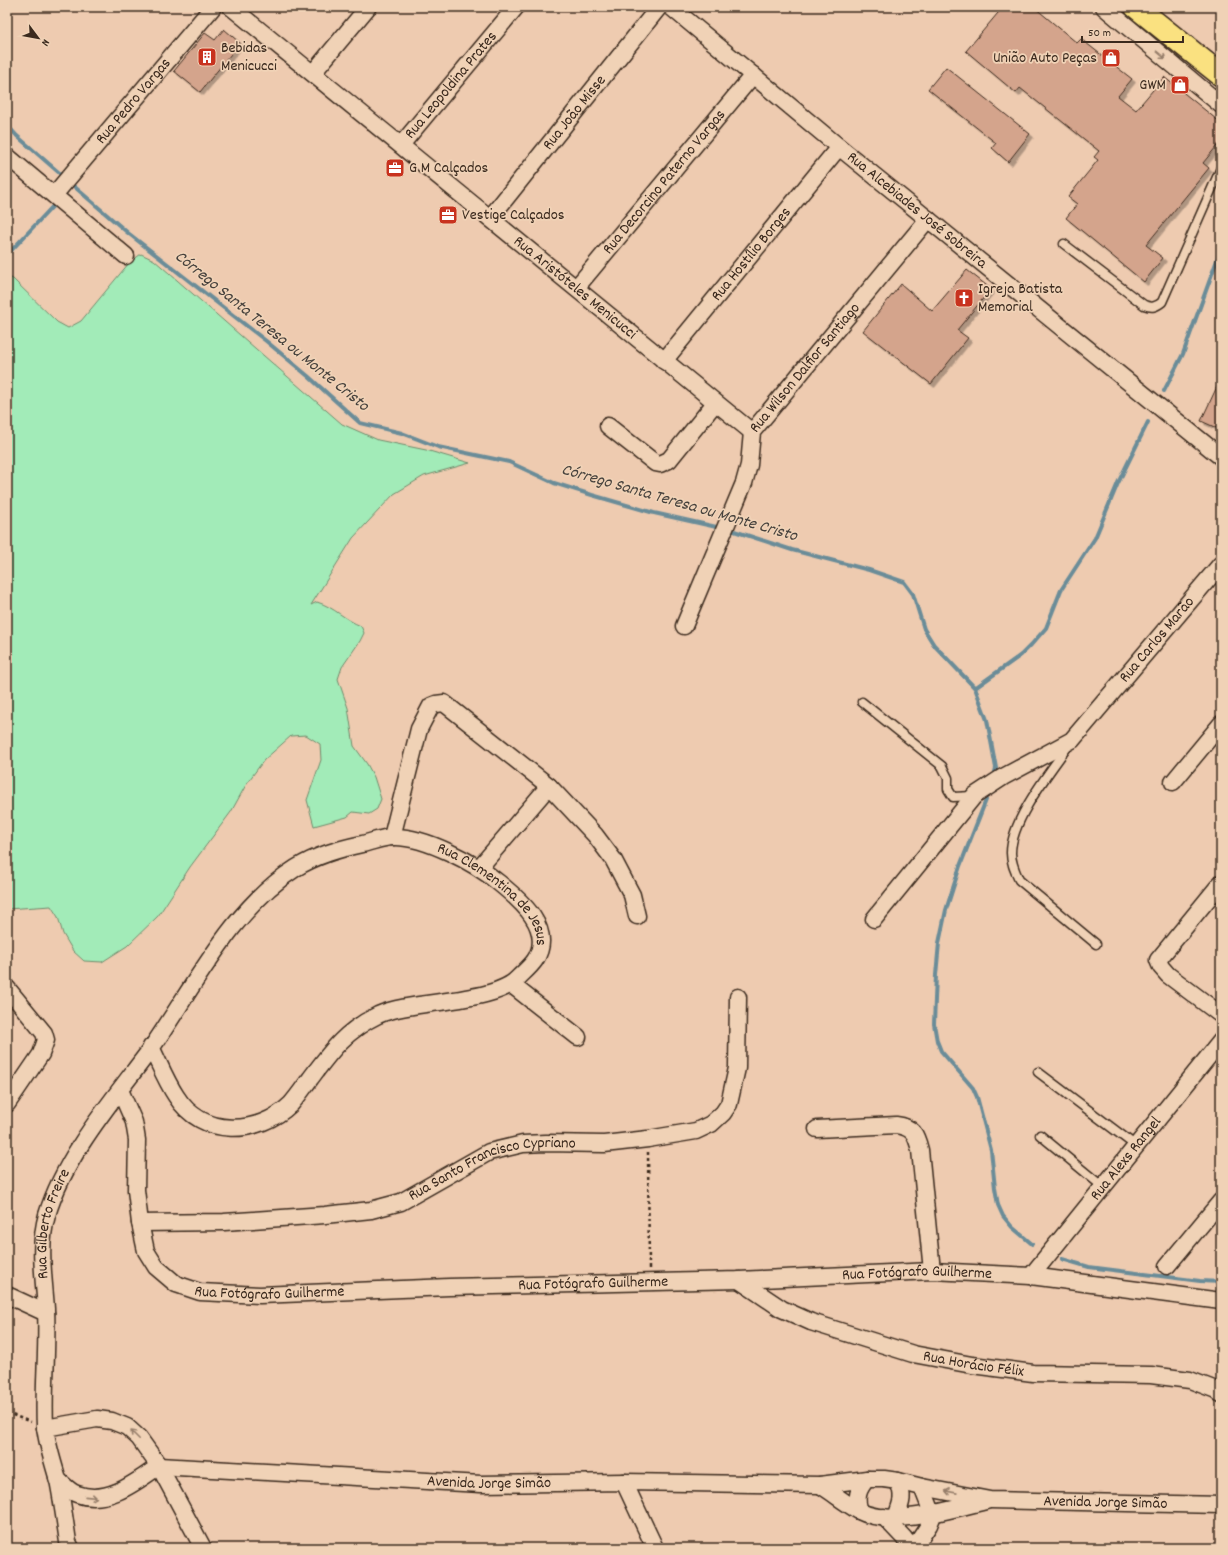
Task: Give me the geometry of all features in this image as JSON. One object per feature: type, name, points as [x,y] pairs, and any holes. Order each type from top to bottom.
[{"type":"highway","points":[[1137,16],[1221,75]]},
{"type":"street","name":"Rua Pedro Vargas","points":[[63,185],[213,7]]},
{"type":"street","name":"Rua Aristóteles Menicucci","points":[[231,7],[752,432]]},
{"type":"street","points":[[313,73],[368,7]]},
{"type":"street","name":"Rua Leopoldina Prates","points":[[401,145],[516,7]]},
{"type":"street","name":"Rua João Misse","points":[[490,218],[659,7]]},
{"type":"street","name":"Rua Alcebiades José Sobreira","points":[[671,7],[839,147],[1221,457]]},
{"type":"street","points":[[1104,7],[1137,16],[1221,105]]},
{"type":"street","name":"Rua Decorcino Paterno Vargas","points":[[576,288],[753,75]]},
{"type":"street","name":"Rua Hostílio Borges","points":[[664,361],[839,147]]},
{"type":"street","points":[[7,156],[63,185],[126,256]]},
{"type":"street","name":"Rua Wilson Dalfior Santiago","points":[[684,626],[744,483],[749,466],[752,432],[928,219]]},
{"type":"street","points":[[608,426],[655,463],[660,464],[670,460],[715,403]]},
{"type":"street","name":"Rua Carlos Marão","points":[[1072,740],[1221,564]]},
{"type":"street","points":[[392,837],[419,730],[431,706],[444,703],[549,786],[595,835],[613,859],[632,895],[638,916]]},
{"type":"street","points":[[1173,782],[1221,724]]},
{"type":"street","points":[[874,919],[974,796],[1003,777],[1072,740]]},
{"type":"street","points":[[479,868],[549,786]]},
{"type":"street","name":"Rua Clementina de Jesus","points":[[392,837],[420,841],[442,849],[479,868],[519,900],[532,914],[539,927],[541,946],[537,957],[512,985],[498,991],[408,1006],[382,1013],[354,1028],[337,1044],[293,1102],[276,1116],[248,1126],[226,1128],[208,1125],[191,1114],[176,1098],[151,1047],[220,943],[262,894],[296,868],[329,852],[392,837]]},
{"type":"street","points":[[1221,883],[1158,960],[1161,967],[1168,975],[1221,1015]]},
{"type":"street","points":[[512,985],[578,1036]]},
{"type":"street","points":[[7,988],[44,1033],[46,1040],[41,1054],[9,1096]]},
{"type":"street","name":"Rua Santo Francisco Cypriano","points":[[140,1223],[224,1222],[371,1210],[401,1202],[489,1152],[523,1144],[604,1144],[648,1139],[696,1131],[711,1124],[723,1113],[729,1104],[737,1068],[738,996]]},
{"type":"street","name":"Rua Alexs Rangel","points":[[1031,1276],[1221,1041]]},
{"type":"street","name":"Rua Gilberto Freire","points":[[46,1428],[46,1313],[41,1245],[46,1216],[73,1156],[151,1047]]},
{"type":"street","name":"Rua Fotógrafo Guilherme","points":[[120,1090],[134,1122],[137,1140],[136,1190],[140,1223],[146,1251],[156,1267],[176,1284],[200,1292],[260,1295],[449,1287],[739,1280],[932,1271],[1031,1276],[1221,1301]]},
{"type":"street","points":[[817,1129],[896,1125],[905,1126],[913,1131],[920,1150],[932,1271]]},
{"type":"street","points":[[1167,1266],[1221,1201]]},
{"type":"street","name":"Rua Horácio Félix","points":[[739,1280],[782,1309],[804,1318],[913,1354],[972,1365],[1033,1373],[1151,1374],[1190,1380],[1216,1390],[1221,1394]]},
{"type":"street","points":[[7,1296],[46,1313]]},
{"type":"street","points":[[70,1548],[46,1428],[97,1420],[112,1420],[127,1427],[139,1438],[158,1466],[203,1548]]},
{"type":"street","points":[[57,1479],[76,1494],[94,1498],[123,1490],[134,1484],[158,1466]]},
{"type":"street","name":"Avenida Jorge Simão","points":[[158,1466],[481,1484],[624,1482],[820,1485],[867,1479],[898,1480],[922,1487],[990,1500],[1221,1505]]},
{"type":"street","points":[[860,1511],[857,1497],[861,1486],[867,1479]]},
{"type":"street","points":[[898,1480],[902,1491],[902,1500],[890,1517],[900,1534],[912,1548],[929,1525],[932,1515],[922,1487]]},
{"type":"street","points":[[624,1482],[655,1548]]},
{"type":"street","name":"Avenida Jorge Simão","points":[[820,1485],[860,1511],[890,1517],[932,1515],[990,1500]]},
{"type":"lane","points":[[1064,244],[1144,304],[1151,307],[1157,306],[1162,302],[1221,168]]},
{"type":"lane","points":[[862,702],[942,766],[948,778],[948,789],[953,798],[974,796]]},
{"type":"lane","points":[[1072,740],[1030,800],[1014,838],[1011,853],[1013,867],[1019,880],[1096,944]]},
{"type":"lane","points":[[1038,1072],[1136,1146]]},
{"type":"lane","points":[[1040,1135],[1103,1187]]},
{"type":"path","points":[[648,1139],[650,1282]]},
{"type":"path","points":[[7,1413],[46,1428]]},
{"type":"green space","points":[[141,254],[154,260],[342,424],[378,440],[426,450],[470,463],[424,476],[394,494],[353,538],[311,605],[317,602],[329,607],[361,626],[364,633],[342,667],[338,679],[348,708],[354,746],[374,777],[381,799],[377,809],[369,814],[353,812],[347,817],[314,826],[307,800],[321,760],[320,744],[306,735],[291,736],[264,760],[247,783],[231,812],[190,867],[158,916],[127,946],[102,962],[84,961],[73,951],[63,934],[58,917],[51,906],[7,909],[7,276],[13,279],[57,322],[68,328],[81,321],[129,263]]},
{"type":"building","points":[[1003,7],[1034,7],[1077,43],[1081,39],[1132,79],[1118,96],[1136,110],[1164,77],[1221,123],[1221,141],[1203,163],[1209,168],[1146,245],[1163,258],[1144,282],[1066,218],[1077,204],[1068,197],[1098,160],[1094,157],[1099,151],[1020,88],[1016,93],[966,51]]},
{"type":"building","name":"Bebidas Menicucci","points":[[224,29],[240,43],[200,92],[174,71],[205,33],[215,40]]},
{"type":"building","points":[[946,67],[1030,134],[1008,162],[992,148],[996,143],[928,89]]},
{"type":"building","points":[[967,270],[991,289],[957,330],[968,338],[931,384],[863,331],[901,284],[932,311]]},
{"type":"building","points":[[1221,378],[1221,430],[1201,421]]},
{"type":"waterway","name":"Córrego Santa Teresa ou Monte Cristo","points":[[7,125],[17,136],[64,177]]},
{"type":"waterway","name":"Córrego Santa Teresa ou Monte Cristo","points":[[69,182],[128,233],[266,341],[308,376],[360,423],[402,433],[438,447],[509,462],[554,483],[592,495],[654,513],[721,528]]},
{"type":"waterway","points":[[7,255],[52,207]]},
{"type":"waterway","points":[[1164,391],[1183,354],[1221,249]]},
{"type":"waterway","points":[[975,688],[1021,655],[1046,628],[1061,590],[1095,538],[1118,483],[1148,422]]},
{"type":"waterway","name":"Córrego Santa Teresa ou Monte Cristo","points":[[728,529],[792,550],[869,570],[904,582],[913,594],[924,629],[934,645],[975,688],[987,720],[996,768],[995,772]]},
{"type":"waterway","name":"Córrego Santa Teresa ou Monte Cristo","points":[[986,800],[960,866],[946,910],[939,943],[934,1024],[937,1041],[941,1051],[973,1088],[977,1097],[991,1150],[998,1205],[1003,1216],[1012,1227],[1032,1244]]},
{"type":"waterway","name":"Córrego Santa Teresa ou Monte Cristo","points":[[1062,1259],[1089,1267],[1200,1281],[1221,1282]]},
{"type":"place","name":"Bebidas Menicucci","points":[[207,57]]},
{"type":"place","name":"União Auto Peças","points":[[1111,58]]},
{"type":"place","name":"GWM","points":[[1180,85]]},
{"type":"place","name":"G M Calçados","points":[[395,168]]},
{"type":"place","name":"Vestige Calçados","points":[[448,215]]},
{"type":"place","name":"Igreja Batista Memorial","points":[[964,298]]}]
